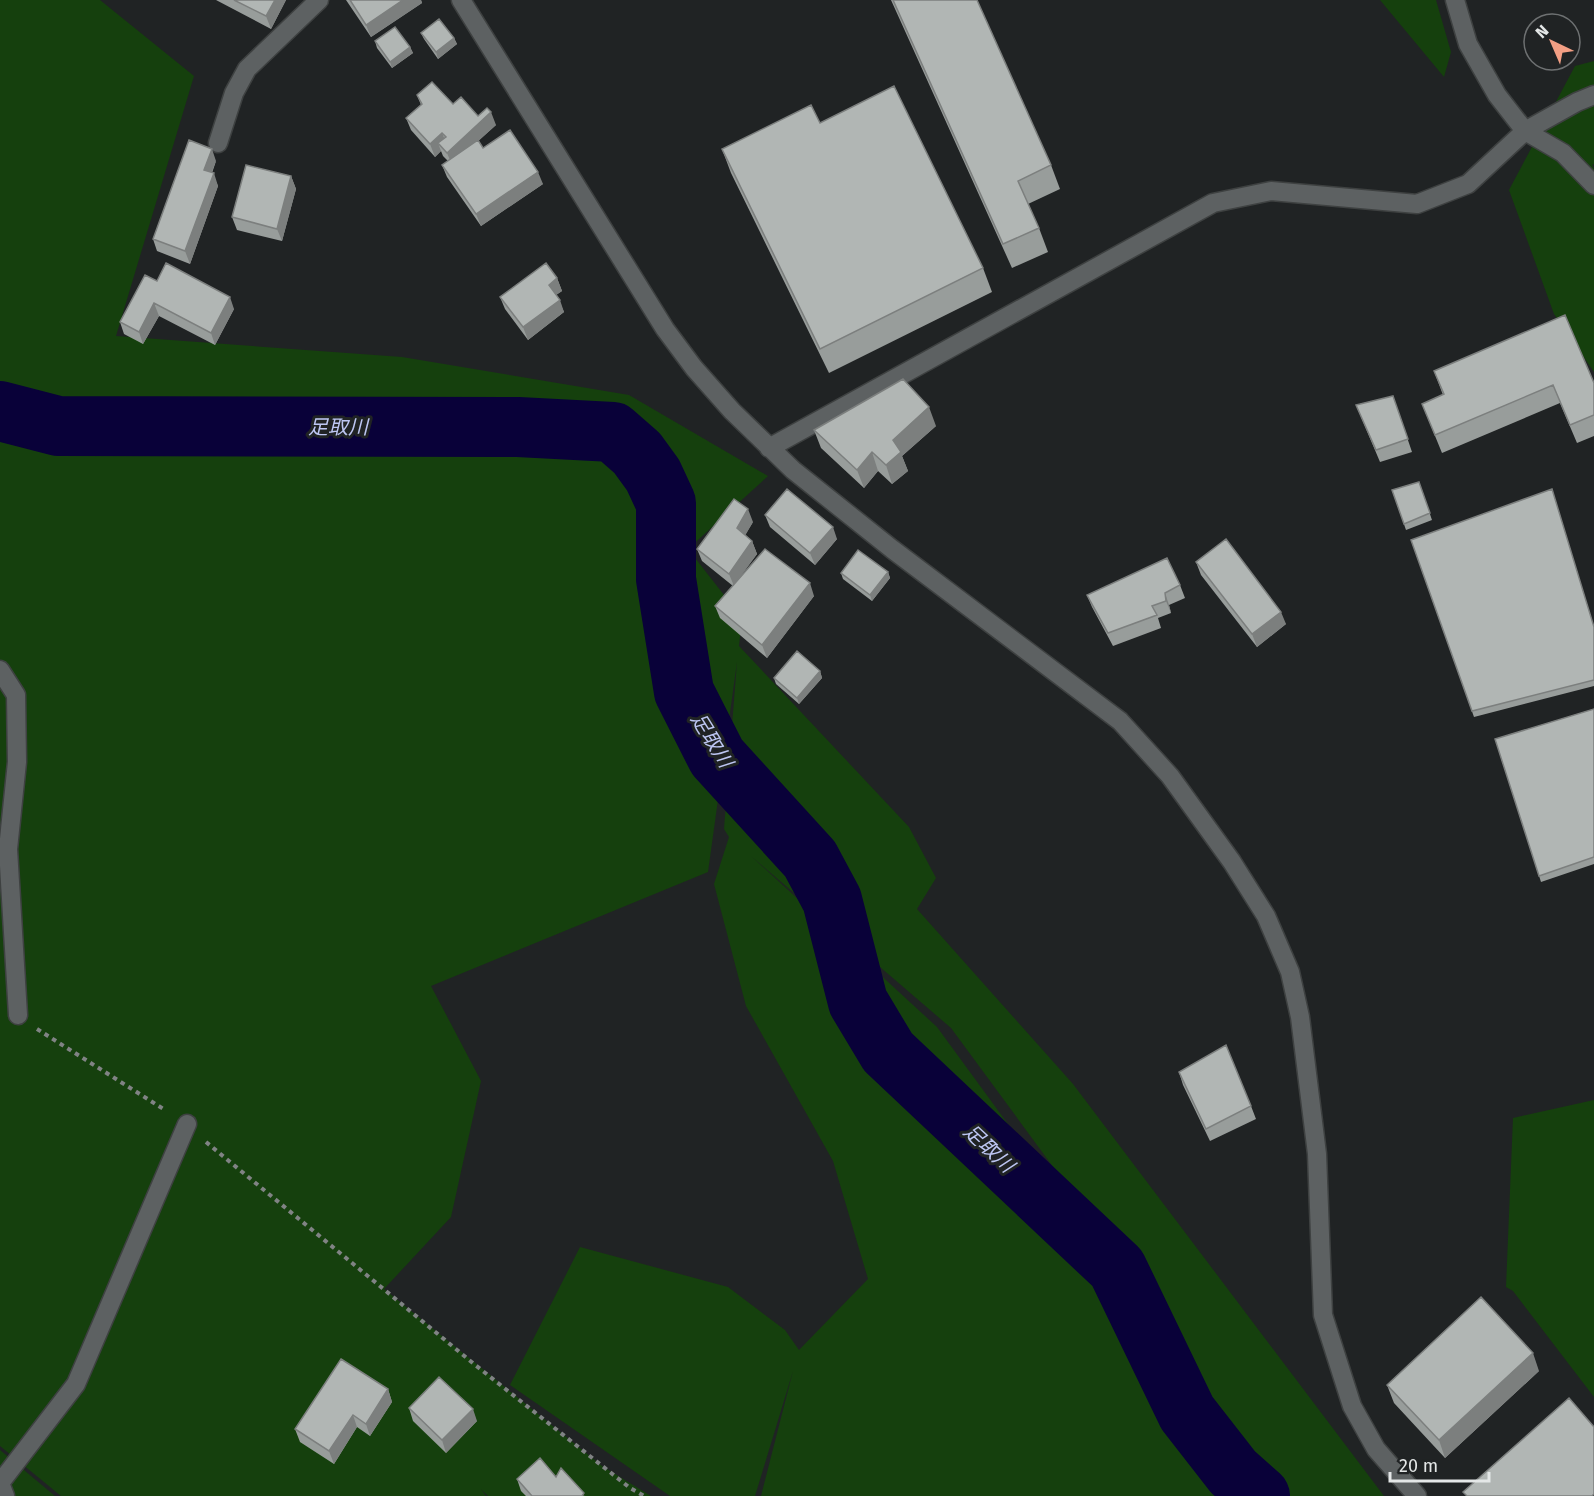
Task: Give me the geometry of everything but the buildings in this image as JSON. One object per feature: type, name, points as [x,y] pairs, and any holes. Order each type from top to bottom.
[{"type":"street","points":[[218,143],[234,93],[248,69],[319,0]]},
{"type":"street","points":[[461,0],[665,329],[701,376],[768,448],[892,549],[1120,722],[1170,776],[1266,916],[1290,972],[1300,1017],[1317,1154],[1323,1314],[1352,1406],[1376,1449],[1417,1496]]},
{"type":"street","points":[[1455,0],[1468,44],[1497,95],[1525,130],[1563,153],[1594,185]]},
{"type":"street","points":[[768,448],[1213,202],[1271,191],[1417,204],[1468,184],[1525,130],[1594,95]]},
{"type":"street","points":[[0,670],[16,695],[17,762],[8,849],[18,1015]]},
{"type":"street","points":[[5,1496],[0,1483],[76,1384],[187,1124]]},
{"type":"path","points":[[18,1015],[51,1039],[187,1124],[469,1360],[630,1488],[644,1496]]},
{"type":"green space","points":[[0,0],[100,0],[194,76],[116,336],[402,357],[629,395],[768,476],[688,549],[742,618],[739,646],[909,827],[936,878],[917,909],[1073,1084],[1384,1496],[1238,1496],[1171,1375],[1115,1251],[951,1028],[751,856],[937,1027],[1108,1261],[1197,1463],[1225,1496],[761,1496],[793,1371],[755,1496],[670,1496],[510,1385],[580,1247],[728,1287],[785,1330],[799,1350],[868,1279],[833,1161],[746,1006],[714,884],[729,837],[724,829],[737,662],[708,872],[431,986],[481,1081],[451,1217],[384,1289],[602,1466],[651,1496],[488,1496],[481,1489],[486,1496],[61,1496],[0,1446]]},
{"type":"green space","points":[[1380,0],[1436,0],[1451,52],[1444,77]]},
{"type":"green space","points":[[1594,61],[1594,165],[1592,164],[1594,169],[1594,372],[1554,314],[1509,190],[1572,72],[1582,72],[1582,64]]},
{"type":"green space","points":[[1594,1100],[1594,1397],[1513,1291],[1506,1287],[1513,1118]]},
{"type":"green space","points":[[0,1450],[55,1496],[0,1496]]},
{"type":"waterway","name":"足取川","points":[[0,411],[58,426],[518,427],[613,432],[637,453],[653,475],[666,503],[666,579],[684,692],[717,757],[810,859],[832,900],[858,1002],[888,1052],[1117,1268],[1187,1413],[1233,1472],[1260,1496]]}]
